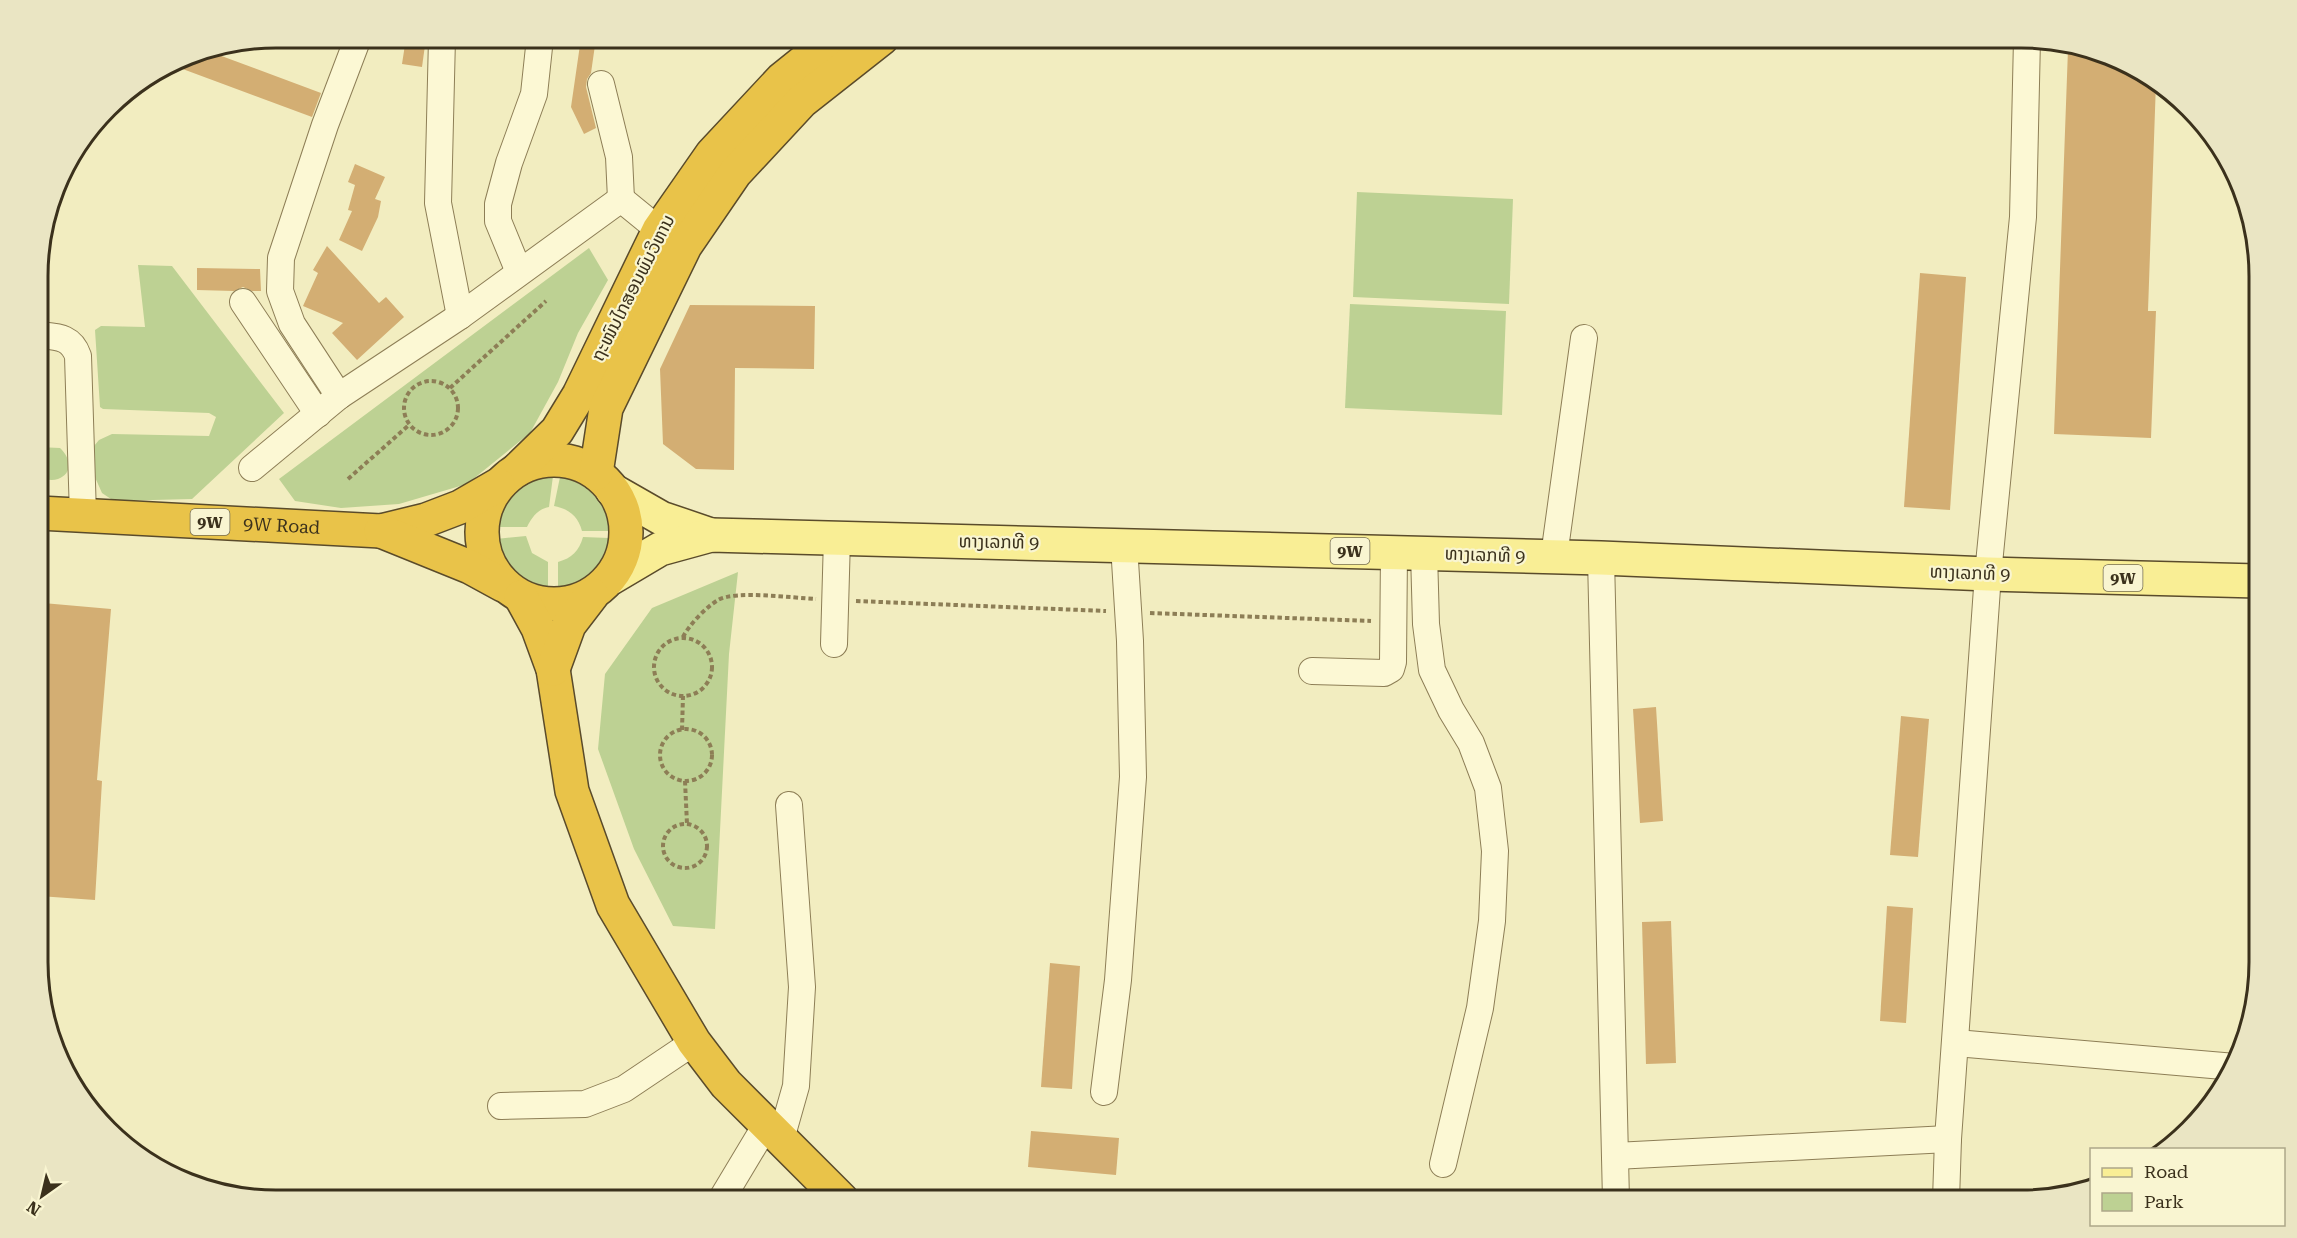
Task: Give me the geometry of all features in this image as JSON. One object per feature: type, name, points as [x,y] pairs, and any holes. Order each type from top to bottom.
[{"type":"highway","name":"ຖະໜົນໄກສອນພົມວິຫານ","points":[[508,477],[557,431],[579,395],[659,230],[712,154],[782,79],[821,48]]},
{"type":"highway","name":"ຖະໜົນໄກສອນພົມວິຫານ","points":[[604,482],[606,408],[685,246],[735,173],[802,101],[865,48]]},
{"type":"highway","points":[[381,531],[426,520],[459,507],[537,461],[558,460],[578,464],[604,482],[623,511],[627,534],[622,557],[570,626],[553,669]]},
{"type":"highway","points":[[508,477],[486,504],[481,526],[483,549],[491,570],[513,592],[538,628],[553,669],[572,791],[613,905],[694,1042],[726,1084],[832,1190]]},
{"type":"highway","name":"9W Road","points":[[48,513],[381,531]]},
{"type":"highway","points":[[381,531],[470,567],[513,592],[544,604],[569,603],[601,586]]},
{"type":"main road","name":"ທາງເລກທີ 9","points":[[604,482],[661,518],[711,535]]},
{"type":"main road","name":"ທາງເລກທີ 9","points":[[601,586],[660,549],[711,535],[1554,556],[1988,574],[2249,581]]},
{"type":"street","points":[[339,396],[292,324],[280,291],[281,258],[325,124],[354,48]]},
{"type":"street","points":[[442,48],[438,203],[459,316]]},
{"type":"street","points":[[519,272],[498,221],[498,204],[534,94],[539,48]]},
{"type":"street","points":[[1946,1190],[1988,574],[2023,217],[2027,48]]},
{"type":"street","points":[[601,84],[620,157],[621,199],[659,230]]},
{"type":"street","points":[[252,468],[339,396],[459,316],[621,199]]},
{"type":"street","points":[[243,302],[318,414]]},
{"type":"street","points":[[48,336],[69,340],[78,356],[83,515]]},
{"type":"street","points":[[1554,556],[1584,338]]},
{"type":"street","points":[[834,644],[837,538]]},
{"type":"street","points":[[1104,1092],[1118,980],[1133,777],[1124,545]]},
{"type":"street","points":[[1312,671],[1384,673],[1391,669],[1409,553]]},
{"type":"street","points":[[1409,553],[1426,624],[1432,670],[1451,710],[1471,743],[1488,788],[1495,851],[1492,921],[1480,1008],[1443,1164]]},
{"type":"street","points":[[1601,558],[1616,1190]]},
{"type":"street","points":[[729,1190],[773,1132],[796,1086],[802,987],[789,805]]},
{"type":"street","points":[[501,1106],[585,1104],[624,1089],[694,1042]]},
{"type":"street","points":[[1956,1043],[2223,1066]]},
{"type":"street","points":[[1615,1156],[1948,1139]]},
{"type":"path","points":[[450,388],[546,302]]},
{"type":"path","points":[[428,381],[437,381],[450,388],[456,396],[459,409],[452,426],[445,432],[429,436],[420,434],[409,425],[403,407],[409,391],[418,384],[428,381]]},
{"type":"path","points":[[348,479],[409,425]]},
{"type":"path","points":[[683,637],[688,627],[718,599],[741,595],[1371,621]]},
{"type":"path","points":[[683,637],[693,639],[708,650],[713,668],[711,677],[700,691],[683,696],[674,695],[665,690],[658,682],[654,672],[657,652],[664,645],[683,637]]},
{"type":"path","points":[[682,730],[683,696]]},
{"type":"path","points":[[682,730],[699,733],[710,746],[711,754],[711,763],[701,776],[685,781],[669,775],[660,761],[662,744],[674,732],[682,730]]},
{"type":"path","points":[[685,781],[687,824]]},
{"type":"path","points":[[687,824],[699,829],[707,848],[702,861],[683,868],[669,861],[663,848],[667,833],[679,825],[687,824]]},
{"type":"green space","points":[[1357,192],[1513,199],[1509,304],[1353,297]]},
{"type":"green space","points":[[589,248],[608,280],[578,333],[558,382],[530,433],[467,484],[399,504],[341,508],[295,501],[279,479]]},
{"type":"green space","points":[[138,265],[172,266],[284,413],[192,499],[114,501],[102,493],[94,475],[94,446],[99,440],[112,434],[209,436],[216,417],[209,413],[103,409],[100,407],[95,330],[101,326],[145,327]]},
{"type":"green space","points":[[1350,304],[1506,311],[1502,415],[1345,408]]},
{"type":"green space","points":[[48,447],[60,448],[69,465],[63,476],[48,480]]},
{"type":"green space","points":[[553,476],[549,507],[536,514],[527,527],[496,527],[502,506],[515,491],[533,481]]},
{"type":"green space","points":[[560,477],[579,483],[594,495],[604,511],[609,531],[582,531],[572,514],[554,506]]},
{"type":"green space","points":[[526,536],[532,553],[548,562],[548,589],[528,584],[520,579],[503,558],[496,539]]},
{"type":"green space","points":[[583,537],[609,538],[603,556],[585,579],[568,588],[558,589],[558,562],[574,553]]},
{"type":"green space","points":[[738,572],[729,654],[715,929],[673,926],[634,849],[598,749],[605,674],[652,608]]},
{"type":"building","points":[[404,48],[425,48],[422,67],[402,64]]},
{"type":"building","points":[[580,48],[595,48],[591,73],[586,87],[596,128],[584,134],[571,107]]},
{"type":"building","points":[[2068,53],[2108,65],[2156,92],[2148,311],[2156,311],[2151,438],[2054,434]]},
{"type":"building","points":[[220,55],[321,93],[312,117],[182,69]]},
{"type":"building","points":[[355,164],[385,177],[375,199],[381,201],[378,217],[362,251],[339,240],[352,211],[348,210],[355,185],[348,182]]},
{"type":"building","points":[[327,246],[379,303],[386,297],[404,317],[357,360],[332,333],[343,323],[303,306],[318,273],[313,270]]},
{"type":"building","points":[[197,268],[260,269],[261,291],[252,291],[243,287],[234,291],[197,290]]},
{"type":"building","points":[[1920,273],[1966,277],[1950,510],[1904,507]]},
{"type":"building","points":[[690,305],[815,306],[814,369],[735,368],[734,470],[696,469],[663,444],[660,369]]},
{"type":"building","points":[[48,603],[111,609],[97,780],[102,781],[95,900],[48,897]]},
{"type":"building","points":[[1656,707],[1663,821],[1640,823],[1633,709]]},
{"type":"building","points":[[1901,716],[1929,719],[1918,857],[1890,855]]},
{"type":"building","points":[[1887,906],[1913,908],[1906,1023],[1880,1021]]},
{"type":"building","points":[[1671,921],[1676,1063],[1646,1064],[1642,922]]},
{"type":"building","points":[[1050,963],[1080,966],[1072,1089],[1041,1087]]},
{"type":"building","points":[[1031,1131],[1119,1138],[1116,1175],[1028,1167]]}]
